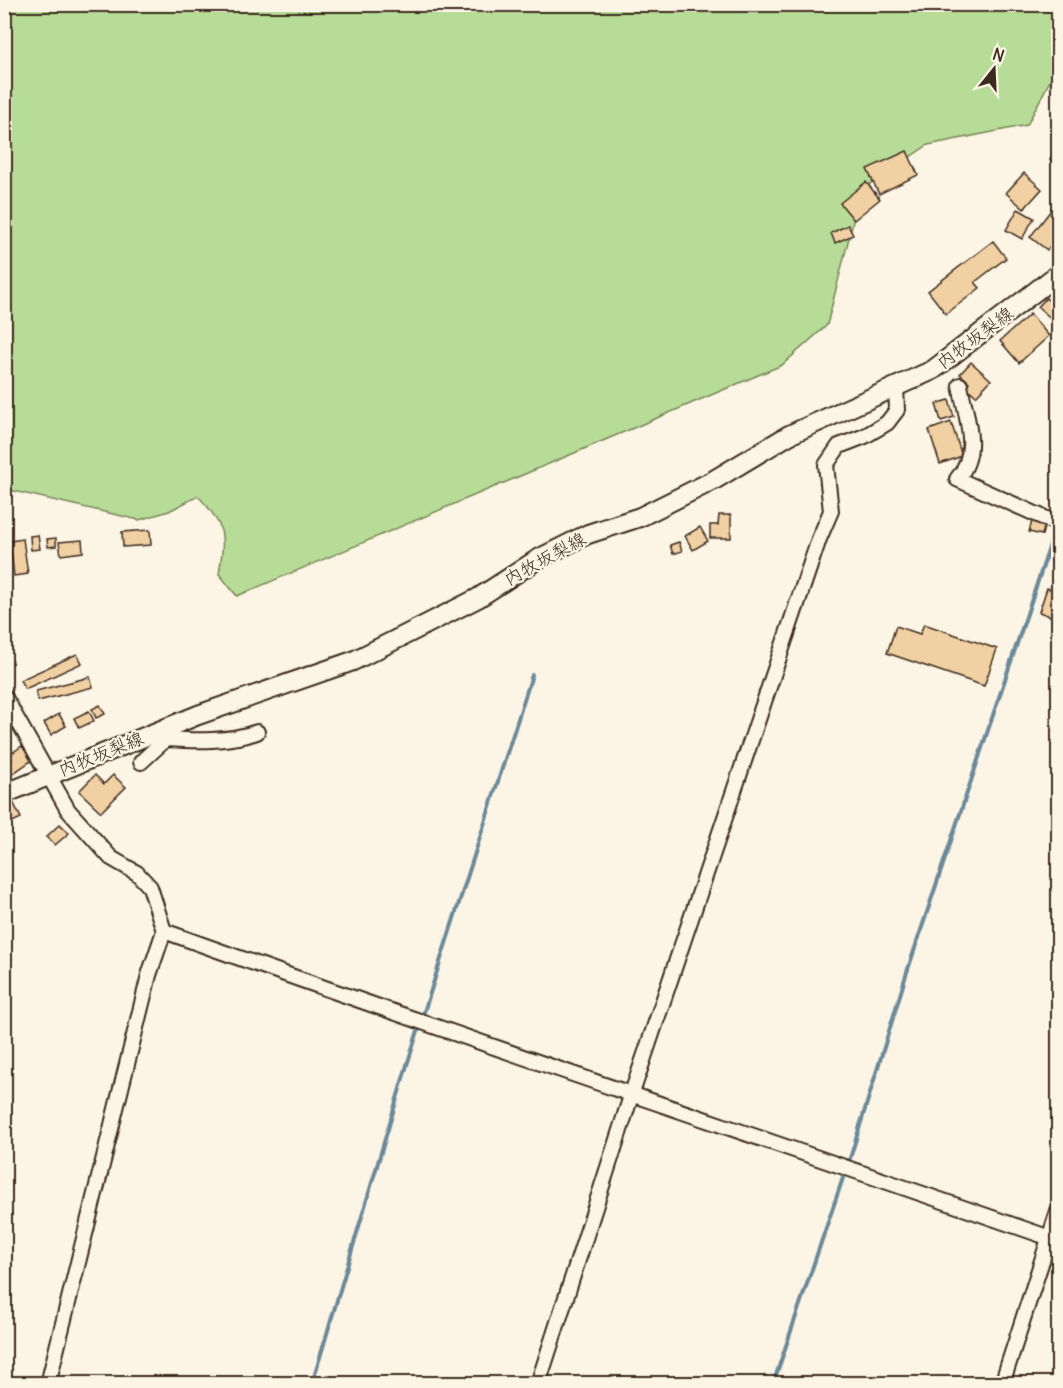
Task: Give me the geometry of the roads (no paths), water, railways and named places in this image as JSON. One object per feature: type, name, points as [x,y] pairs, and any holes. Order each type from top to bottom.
[{"type":"main road","name":"内牧坂梨線","points":[[4,795],[46,776],[164,734],[353,661],[478,598],[538,559],[588,534],[640,517],[714,480],[789,435],[933,370],[1059,274]]},
{"type":"street","points":[[960,385],[971,450],[967,467],[957,479],[1059,524]]},
{"type":"street","points":[[538,1383],[632,1093],[819,539],[831,511],[826,465],[839,446],[865,436],[887,423],[897,410],[896,387]]},
{"type":"street","points":[[4,696],[23,726],[46,776],[87,833],[111,858],[137,873],[150,887],[164,931],[143,998],[48,1383]]},
{"type":"street","points":[[141,762],[164,734],[235,740],[257,732]]},
{"type":"street","points":[[164,931],[416,1022],[632,1093],[1050,1239]]},
{"type":"street","points":[[1002,1383],[1059,1211]]},
{"type":"waterway","points":[[848,1165],[907,972],[1055,530]]},
{"type":"waterway","points":[[312,1384],[407,1065],[532,675]]},
{"type":"waterway","points":[[773,1384],[845,1172]]}]
